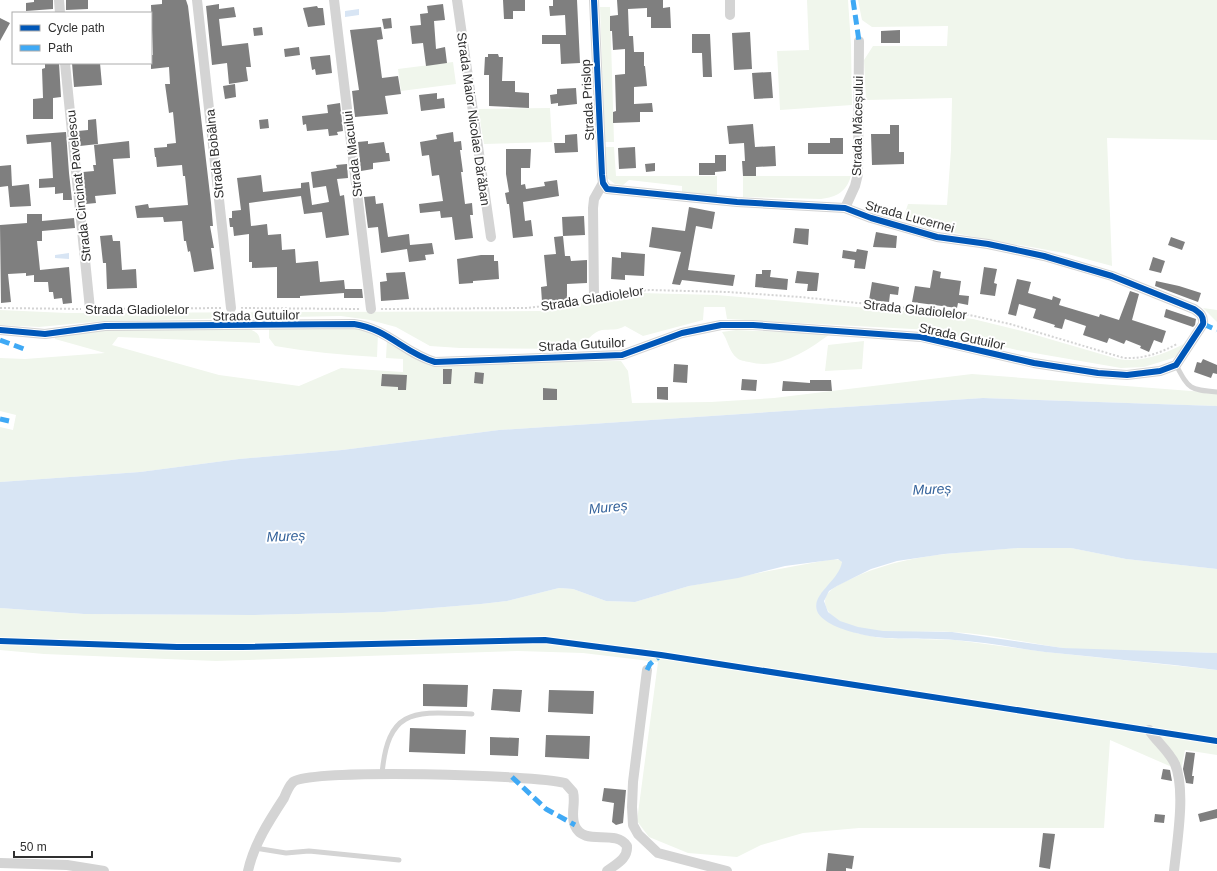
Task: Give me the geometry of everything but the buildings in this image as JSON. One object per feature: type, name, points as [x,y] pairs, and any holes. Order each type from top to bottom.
[{"type":"street","points":[[59,0],[60,12]]},
{"type":"street","name":"Strada Bobâlna","points":[[197,0],[231,308]]},
{"type":"street","name":"Strada Macului","points":[[334,0],[371,309]]},
{"type":"street","name":"Strada Maior Nicolae Dărăban","points":[[457,0],[491,237]]},
{"type":"street","name":"Strada Prislop","points":[[594,0],[603,184]]},
{"type":"street","points":[[730,0],[730,15]]},
{"type":"street","name":"Strada Măceșului","points":[[845,208],[855,186],[858,174],[859,41]]},
{"type":"street","name":"Strada Cincinat Pavelescu","points":[[65,64],[90,309]]},
{"type":"street","points":[[594,296],[593,208],[594,199],[603,184]]},
{"type":"street","name":"Strada Lucernei","points":[[603,184],[607,189],[615,191],[737,202],[845,208],[871,218],[937,237],[988,244],[1044,256],[1112,276],[1194,309],[1200,313],[1204,319],[1204,324],[1197,335]]},
{"type":"street","name":"Strada Gutuilor","points":[[0,330],[45,334],[105,326],[354,324],[368,326],[381,331],[424,358],[435,362],[622,355],[682,333],[721,325],[753,325],[921,337],[1034,363],[1098,373],[1126,375],[1168,370],[1176,365]]},
{"type":"street","points":[[1176,365],[1197,335]]},
{"type":"street","points":[[647,670],[633,782],[633,825],[638,834],[658,853],[726,871]]},
{"type":"street","points":[[1149,730],[1175,764],[1178,776],[1180,798],[1174,871]]},
{"type":"street","points":[[248,871],[262,832],[293,782],[307,777],[382,774],[512,777],[565,783],[573,792],[573,821],[577,830],[587,836],[619,839],[626,846],[626,855],[623,859],[607,871]]},
{"type":"street","points":[[0,863],[67,865],[104,871]]},
{"type":"lane","points":[[1176,365],[1186,384],[1191,388],[1217,392]]},
{"type":"lane","points":[[382,774],[384,755],[388,740],[403,721],[413,715],[424,712],[472,714]]},
{"type":"lane","points":[[255,848],[286,853],[308,851],[399,860]]},
{"type":"shaded area","points":[[807,0],[848,0],[851,45],[852,105],[780,110],[777,51],[809,50]]},
{"type":"shaded area","points":[[858,0],[1217,0],[1217,140],[1107,138],[1112,266],[1064,253],[926,228],[903,219],[908,204],[947,205],[951,150],[952,98],[866,100],[864,60],[873,46],[947,46],[948,26],[872,27],[862,20]]},
{"type":"shaded area","points":[[600,7],[610,7],[614,142],[605,142]]},
{"type":"shaded area","points":[[453,62],[456,84],[401,91],[398,69]]},
{"type":"shaded area","points":[[550,108],[552,142],[484,144],[478,109]]},
{"type":"shaded area","points":[[605,147],[614,147],[616,176],[717,176],[717,196],[682,193],[682,186],[629,180],[623,185],[615,184],[607,178]]},
{"type":"shaded area","points":[[743,176],[851,176],[844,190],[832,197],[821,199],[743,197]]},
{"type":"shaded area","points":[[640,293],[716,295],[915,312],[973,319],[1022,331],[1118,359],[1128,360],[1137,360],[1155,356],[1190,341],[1184,351],[1173,358],[1144,367],[1121,368],[1017,350],[931,330],[727,319],[725,307],[704,307],[703,320],[643,336],[625,326],[617,329],[602,330],[592,335],[579,349],[460,348],[430,346],[396,327],[370,320],[341,316],[103,321],[39,327],[0,325],[0,310],[67,313],[543,311],[600,299]]},
{"type":"shaded area","points":[[1203,308],[1217,310],[1217,322]]},
{"type":"shaded area","points":[[349,326],[378,333],[377,357],[326,353],[275,346],[269,338],[269,328]]},
{"type":"shaded area","points":[[249,329],[258,334],[260,343],[118,337],[112,345],[219,375],[299,386],[341,368],[403,372],[403,359],[386,358],[387,339],[418,360],[480,363],[621,361],[628,371],[632,403],[711,402],[774,398],[972,374],[1217,393],[1217,406],[983,398],[499,430],[342,450],[239,459],[140,472],[0,482],[0,427],[13,430],[16,415],[0,411],[0,358],[25,359],[105,353],[55,339],[55,336],[104,330]]},
{"type":"shaded area","points":[[736,330],[830,334],[812,347],[792,357],[782,361],[760,364],[740,360],[732,353],[722,332]]},
{"type":"shaded area","points":[[864,341],[862,369],[825,371],[828,345]]},
{"type":"shaded area","points":[[1019,548],[1071,548],[1126,559],[1217,569],[1217,653],[1082,650],[966,633],[868,630],[841,622],[826,608],[826,596],[834,588],[872,570],[913,559],[954,553]]},
{"type":"shaded area","points":[[833,559],[841,560],[842,566],[836,578],[820,596],[817,603],[817,611],[856,633],[880,638],[955,640],[1046,652],[1217,670],[1217,755],[1185,750],[1181,771],[1110,740],[1104,828],[859,828],[803,833],[761,845],[737,857],[688,853],[649,837],[637,821],[658,662],[583,653],[518,651],[216,661],[44,654],[0,650],[0,608],[84,614],[252,615],[384,612],[507,601],[559,588],[573,589],[606,601],[635,602],[689,586]]},
{"type":"water","points":[[359,9],[359,15],[345,17],[345,11]]},
{"type":"water","points":[[69,253],[69,259],[55,258],[55,255]]},
{"type":"water","name":"Mureș","points":[[983,398],[1217,406],[1217,569],[1126,559],[1071,548],[1019,548],[944,554],[897,561],[871,569],[837,586],[829,591],[824,601],[828,612],[840,621],[858,627],[883,631],[952,632],[1063,648],[1217,653],[1217,670],[1045,652],[966,641],[943,639],[905,639],[868,636],[851,632],[828,622],[817,611],[816,605],[821,593],[840,569],[842,562],[838,559],[785,566],[738,578],[689,586],[635,602],[606,601],[573,589],[559,588],[507,601],[384,612],[252,615],[84,614],[0,608],[0,482],[140,472],[239,459],[342,450],[499,430]]},
{"type":"marked path","points":[[853,0],[859,41]]},
{"type":"marked path","points":[[1203,324],[1217,330]]},
{"type":"marked path","points":[[0,340],[24,349]]},
{"type":"marked path","points":[[0,419],[9,421]]},
{"type":"marked path","points":[[647,670],[650,664],[661,655]]},
{"type":"marked path","points":[[512,777],[546,809],[575,825]]},
{"type":"cycle path","points":[[0,330],[45,334],[105,326],[354,324],[377,331],[414,353],[435,362],[622,355],[682,333],[721,325],[753,325],[921,337],[1034,363],[1098,373],[1127,375],[1160,371],[1176,365],[1203,324],[1201,315],[1194,309],[1112,276],[1044,256],[988,244],[937,237],[871,218],[845,208],[737,202],[607,189],[603,183],[602,175],[594,0]]},
{"type":"cycle path","points":[[0,641],[177,647],[242,647],[545,640],[661,655],[1217,741]]}]
